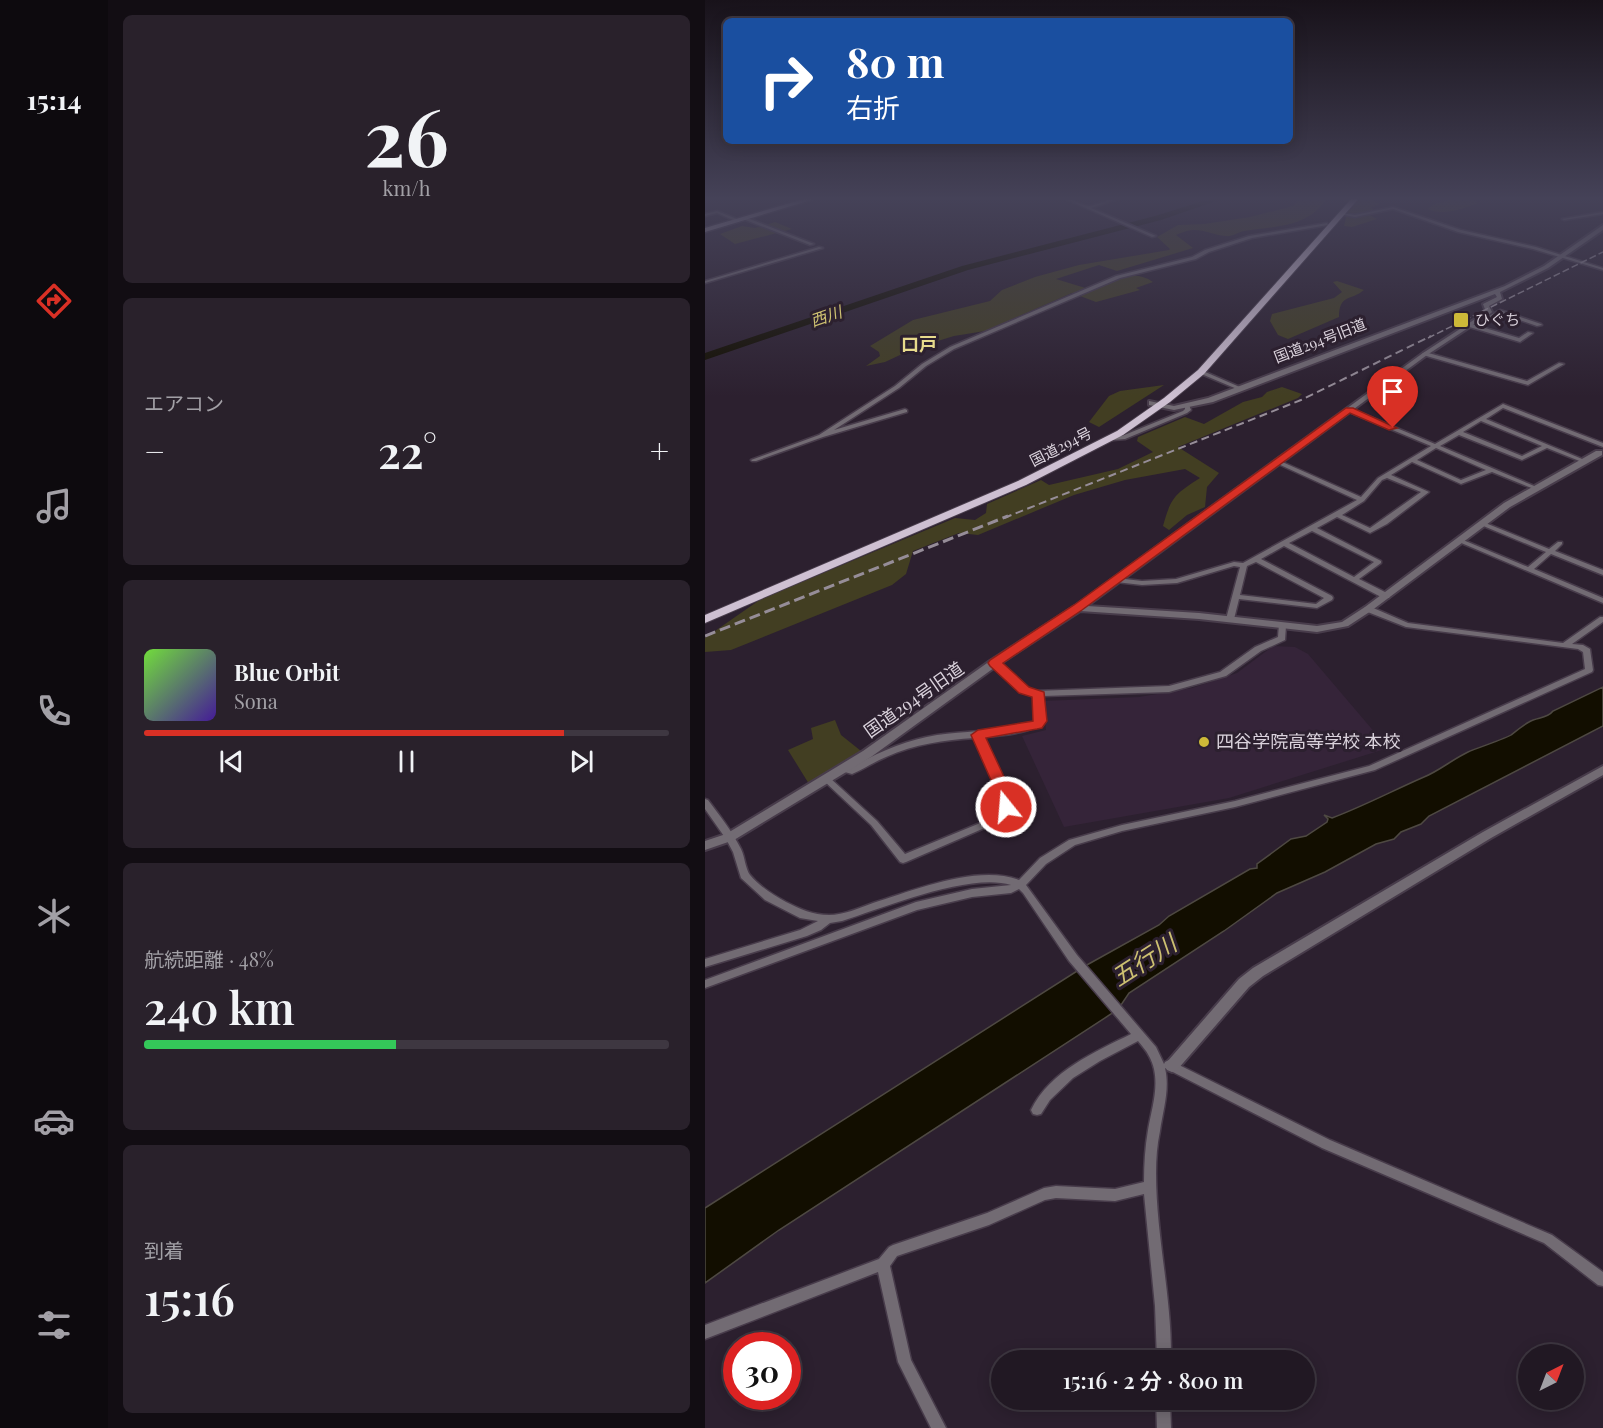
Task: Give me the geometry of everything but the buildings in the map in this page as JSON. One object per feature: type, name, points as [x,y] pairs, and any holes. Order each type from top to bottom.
[{"type":"highway","name":"国道294号","points":[[705,611],[1031,473],[1156,404],[1207,355],[1291,264]]},
{"type":"highway","name":"国道294号","points":[[705,619],[1022,483],[1113,438],[1201,372],[1297,264]]},
{"type":"street","points":[[705,282],[768,264]]},
{"type":"street","points":[[821,436],[897,387],[924,364],[952,348],[1118,277],[1171,264]]},
{"type":"street","name":"国道294号旧道","points":[[1156,404],[1174,408],[1210,400],[1497,291],[1533,275],[1550,264]]},
{"type":"street","points":[[1586,264],[1603,269]]},
{"type":"street","name":"国道294号旧道","points":[[705,846],[730,837],[827,780],[994,663],[1078,608],[1425,354],[1468,325],[1491,314],[1485,305],[1500,298],[1497,291]]},
{"type":"street","points":[[1491,314],[1500,311],[1539,325]]},
{"type":"street","points":[[1468,325],[1520,340],[1530,333]]},
{"type":"street","points":[[1425,354],[1528,384],[1561,364]]},
{"type":"street","points":[[1201,372],[1239,388]]},
{"type":"street","points":[[1113,438],[1123,438],[1185,412],[1188,410],[1187,406]]},
{"type":"street","points":[[1116,580],[1142,583],[1177,581],[1230,565],[1244,565],[1362,500],[1386,475],[1503,406],[1602,450]]},
{"type":"street","points":[[1349,410],[1536,489]]},
{"type":"street","points":[[754,460],[821,436],[905,411]]},
{"type":"street","points":[[1481,419],[1584,461]]},
{"type":"street","points":[[1458,432],[1522,458],[1546,446]]},
{"type":"street","points":[[1078,608],[1230,619],[1327,629],[1345,624],[1386,597],[1507,505],[1602,450]]},
{"type":"street","points":[[1412,460],[1461,482],[1491,470]]},
{"type":"street","points":[[1278,462],[1362,500]]},
{"type":"street","points":[[1337,515],[1370,531],[1391,520],[1426,492],[1386,475]]},
{"type":"street","points":[[1483,524],[1603,573]]},
{"type":"street","points":[[1311,528],[1379,562],[1354,580]]},
{"type":"street","points":[[1461,541],[1602,599]]},
{"type":"street","points":[[1283,543],[1386,597]]},
{"type":"street","points":[[1529,570],[1560,543]]},
{"type":"street","points":[[1236,597],[1317,606],[1329,598],[1255,558]]},
{"type":"street","points":[[1230,619],[1244,565]]},
{"type":"street","points":[[705,984],[916,906],[972,893],[1011,889],[1021,884],[1043,861],[1072,842],[1122,828],[1235,804],[1382,763],[1589,670],[1585,649],[1566,644],[1426,628],[1394,621],[1368,609]]},
{"type":"street","points":[[1566,644],[1603,620]]},
{"type":"street","points":[[994,663],[1024,690],[1039,695],[1154,691],[1223,674],[1258,649],[1282,638],[1282,626]]},
{"type":"street","points":[[844,769],[852,771],[868,760],[937,738],[978,735],[1037,724],[1040,721],[1039,695]]},
{"type":"street","points":[[827,780],[874,823],[903,859],[993,821],[1002,813],[1007,800],[978,735]]},
{"type":"street","points":[[1163,1350],[1150,1187],[1152,1143],[1166,1065],[1244,983],[1258,972],[1603,770]]},
{"type":"street","points":[[705,802],[730,837],[738,852],[744,875],[768,897],[803,915],[828,919]]},
{"type":"street","points":[[705,963],[803,933],[828,919],[984,878],[1021,884],[1073,958],[1166,1065],[1326,1144],[1548,1239],[1603,1280]]},
{"type":"street","points":[[1037,1110],[1047,1093],[1074,1070],[1139,1035]]},
{"type":"street","points":[[705,1332],[883,1264],[893,1251],[989,1219],[1044,1194],[1056,1192],[1115,1196],[1150,1187]]},
{"type":"street","points":[[883,1264],[905,1362],[939,1428]]},
{"type":"street","points":[[1163,1410],[1164,1428]]},
{"type":"shaded area","points":[[1141,264],[1117,271],[1099,265],[1056,279],[1092,290],[1130,276],[1138,276],[1153,282],[1136,288],[1140,290],[1096,302],[1072,293],[985,331],[954,336],[915,348],[885,362],[866,366],[880,356],[879,352],[870,346],[913,320],[990,301],[1002,290],[1035,277],[1079,265]]},
{"type":"shaded area","points":[[1337,281],[1364,290],[1343,301],[1339,317],[1288,339],[1278,335],[1270,321],[1272,314],[1334,298],[1342,292],[1333,282]]},
{"type":"shaded area","points":[[1164,385],[1099,427],[1089,422],[1109,396],[1120,391]]},
{"type":"shaded area","points":[[1282,387],[1302,394],[1298,398],[1178,447],[1219,473],[1207,487],[1205,507],[1187,515],[1169,530],[1163,526],[1172,502],[1179,493],[1200,478],[1185,469],[1125,480],[1074,495],[978,535],[959,533],[913,551],[906,574],[892,585],[731,650],[705,652],[705,638],[761,599],[955,518],[975,520],[986,513],[987,504],[1041,480],[1049,485],[1118,469],[1153,452],[1137,441],[1138,437],[1185,417],[1204,424],[1243,402],[1262,397],[1267,392]]},
{"type":"shaded area","name":"四谷学院高等学校 本校","points":[[1273,646],[1295,647],[1308,654],[1388,748],[1229,798],[1064,827],[1022,736],[1046,730],[1043,701],[1139,697],[1192,688],[1237,673]]},
{"type":"shaded area","points":[[835,720],[841,735],[861,751],[809,784],[788,750],[813,739],[811,728]]},
{"type":"water","name":"五行川","points":[[1603,687],[1603,726],[1429,816],[1421,824],[1401,832],[1394,839],[1376,844],[1325,872],[1277,893],[1224,931],[1129,993],[1111,1014],[779,1230],[705,1283],[705,1208],[1085,966],[1159,925],[1169,916],[1250,869],[1257,868],[1257,864],[1291,839],[1306,836],[1327,822],[1328,819],[1324,815],[1332,818],[1367,803],[1430,774],[1468,752],[1508,736],[1529,722]]},
{"type":"waterway","name":"西川","points":[[705,357],[982,264]]},
{"type":"railway","points":[[1428,338],[1579,264]]},
{"type":"railway","points":[[1004,518],[1301,400],[1431,336]]},
{"type":"railway","points":[[705,636],[1008,516]]},
{"type":"place","name":"ひぐち","points":[[1461,320]]},
{"type":"place","name":"四谷学院高等学校 本校","points":[[1204,742]]},
{"type":"district","name":"口戸","points":[[919,345]]},
{"type":"route","points":[[1006,807],[1007,800],[978,735],[1017,730],[1039,723],[1039,695],[1024,690],[994,663],[1078,608],[1349,410],[1393,428]]}]
